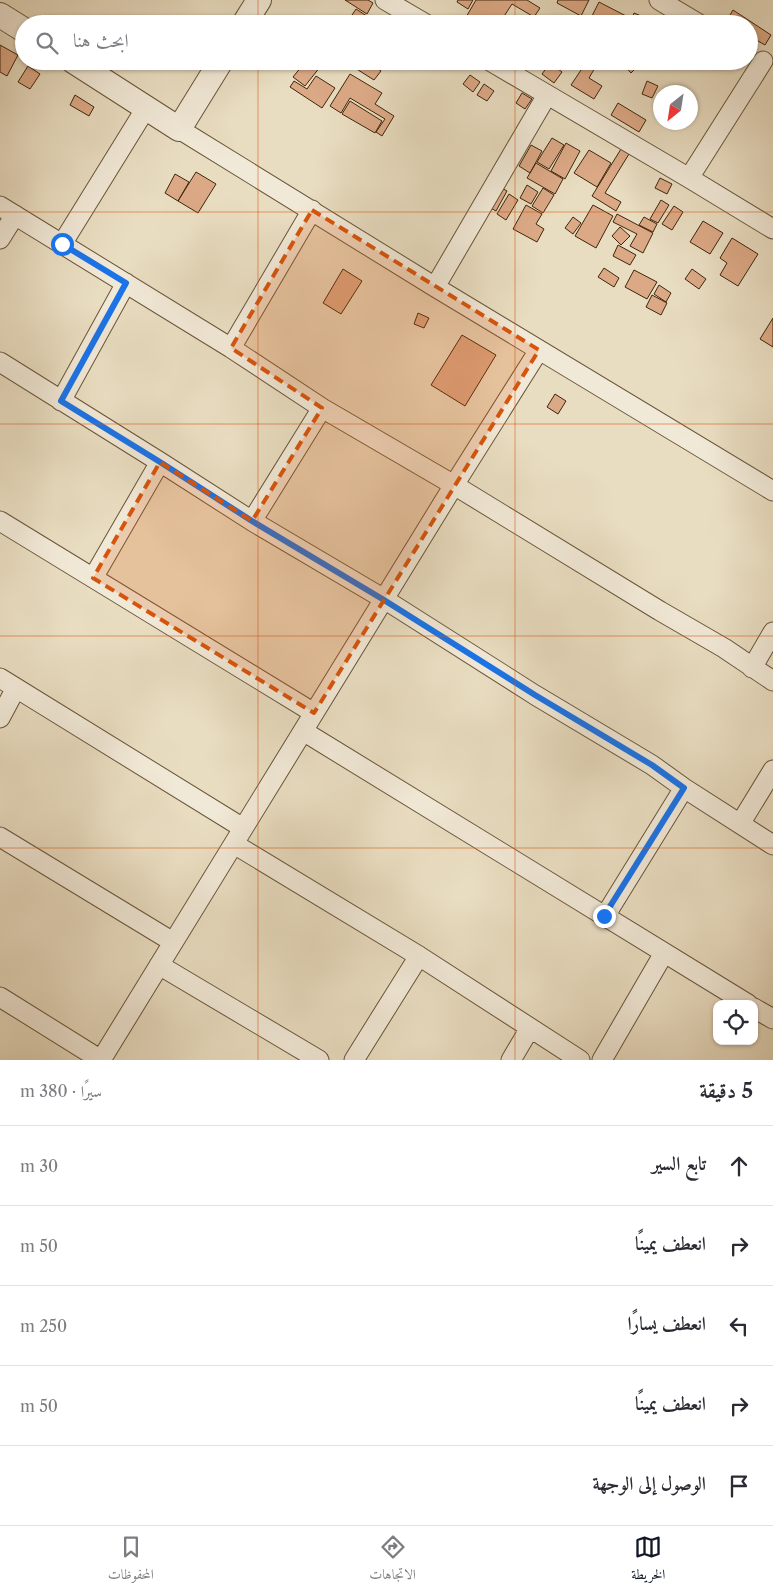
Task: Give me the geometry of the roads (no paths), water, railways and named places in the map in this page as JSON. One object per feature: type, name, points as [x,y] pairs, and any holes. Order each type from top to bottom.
[{"type":"street","points":[[250,15],[259,0]]},
{"type":"street","points":[[385,0],[411,15]]},
{"type":"street","points":[[659,0],[684,15]]},
{"type":"street","points":[[0,15],[15,24]]},
{"type":"street","points":[[87,70],[179,129],[539,350],[771,485]]},
{"type":"street","points":[[179,129],[215,70]]},
{"type":"street","points":[[505,70],[773,229]]},
{"type":"street","points":[[689,178],[756,70]]},
{"type":"street","points":[[436,287],[547,95]]},
{"type":"street","points":[[62,244],[146,108]]},
{"type":"street","points":[[231,348],[312,210]]},
{"type":"street","points":[[0,239],[7,211],[231,348],[322,408],[454,485],[724,648],[773,681]]},
{"type":"street","points":[[61,401],[126,283]]},
{"type":"street","points":[[0,997],[101,1060],[539,350]]},
{"type":"street","points":[[0,362],[252,521],[652,765],[684,788],[773,845]]},
{"type":"street","points":[[252,521],[322,408]]},
{"type":"street","points":[[93,578],[160,462]]},
{"type":"street","points":[[0,521],[314,713]]},
{"type":"street","points":[[752,668],[773,632]]},
{"type":"street","points":[[0,678],[419,956],[580,1060]]},
{"type":"street","points":[[0,718],[16,688]]},
{"type":"street","points":[[303,731],[742,1000]]},
{"type":"street","points":[[740,824],[773,770]]},
{"type":"street","points":[[604,916],[684,788]]},
{"type":"street","points":[[0,837],[173,942]]},
{"type":"street","points":[[602,1060],[664,952]]},
{"type":"street","points":[[354,1060],[419,956]]},
{"type":"street","points":[[159,964],[319,1060]]},
{"type":"street","points":[[758,1010],[773,1019]]},
{"type":"street","points":[[511,1060],[530,1028]]}]
